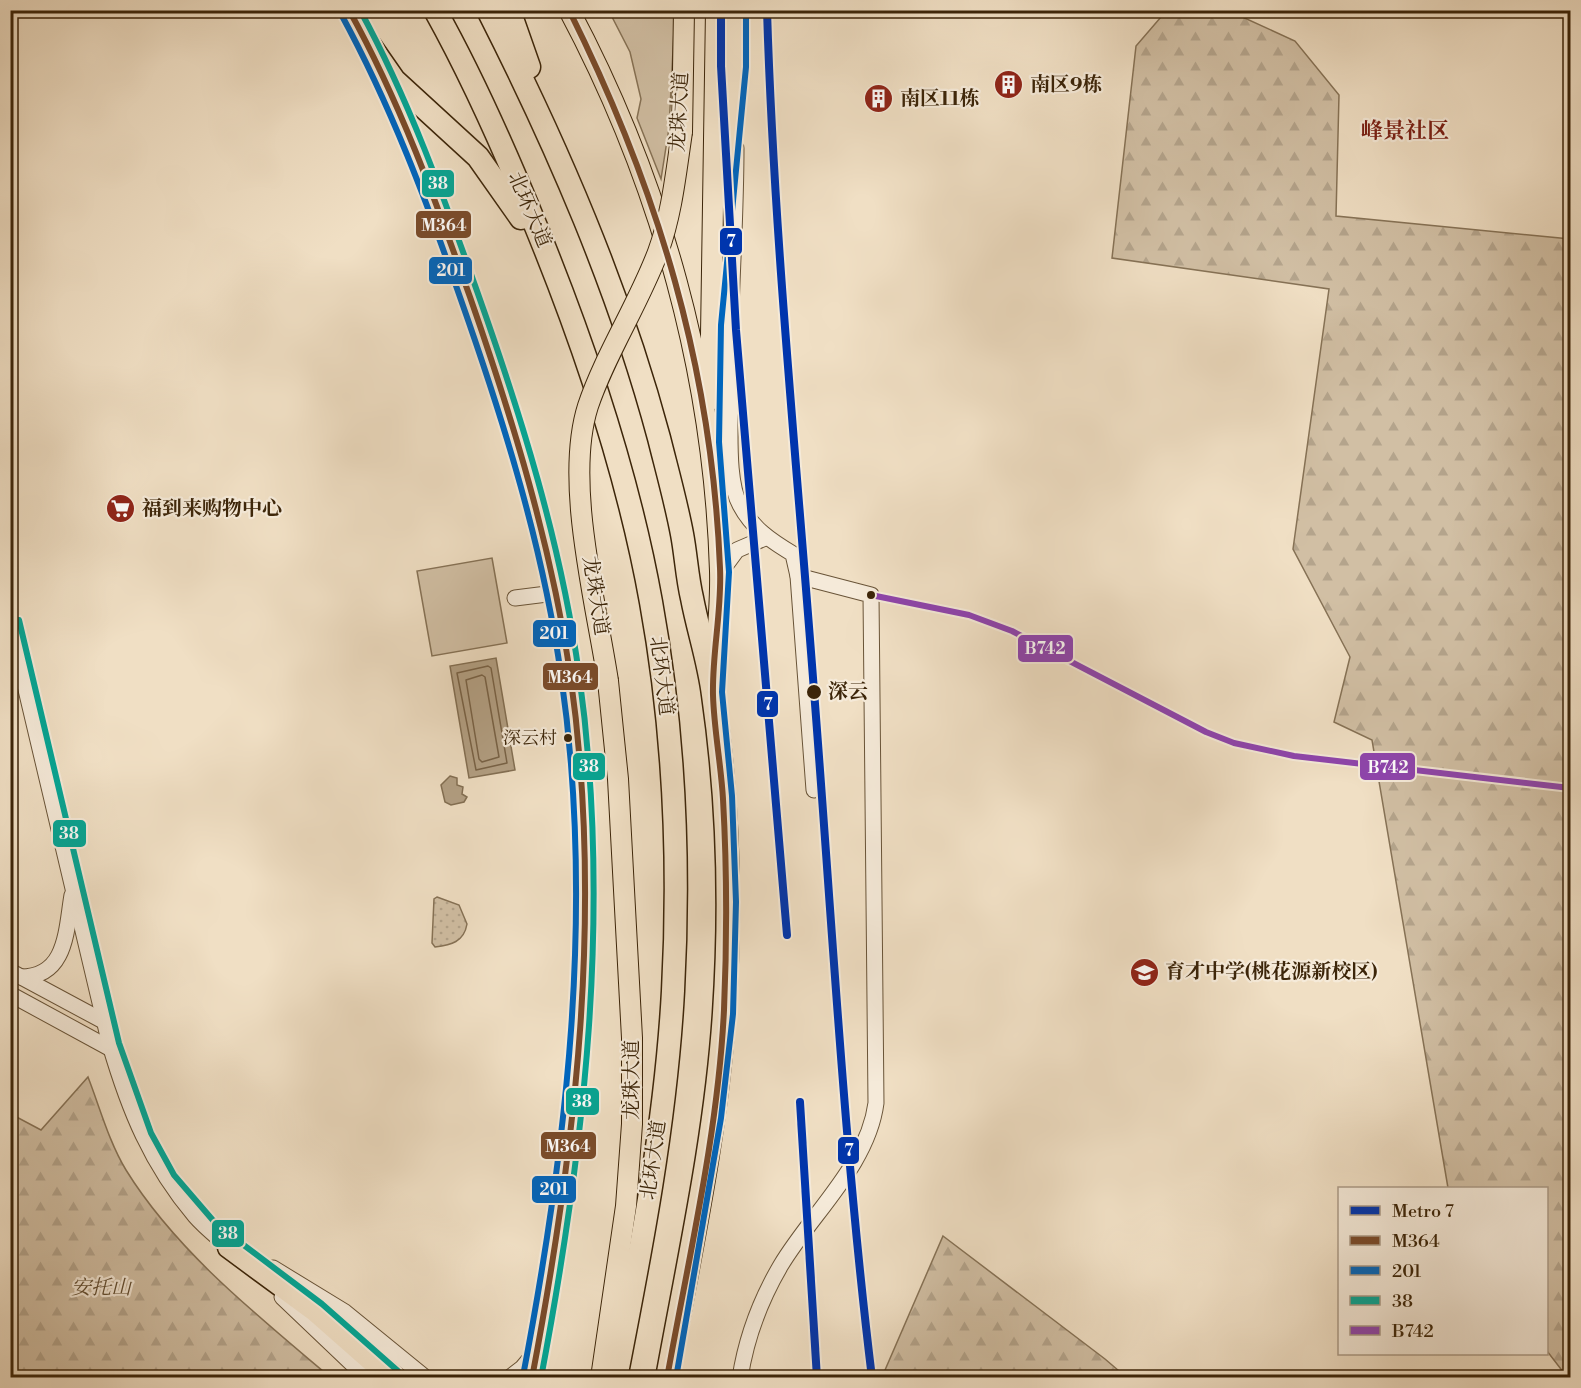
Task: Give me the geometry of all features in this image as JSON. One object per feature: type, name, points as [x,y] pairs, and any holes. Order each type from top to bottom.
[{"type":"highway","name":"北环大道","points":[[435,10],[465,65],[521,189],[559,282],[616,456],[646,578],[665,694],[672,777],[676,890],[673,993],[643,1239],[616,1377]]},
{"type":"highway","points":[[488,10],[541,115],[590,229],[658,436],[682,532],[691,594],[713,692],[723,796],[727,902],[724,1014],[712,1116],[667,1377]]},
{"type":"highway","points":[[509,10],[524,48],[541,115]]},
{"type":"highway","points":[[363,34],[394,80],[450,129],[493,176],[559,282]]},
{"type":"highway","points":[[229,1247],[316,1311],[391,1377]]},
{"type":"main road","points":[[349,10],[363,34],[420,158],[515,429],[555,593],[576,727],[582,804],[583,966],[580,1061],[548,1298],[532,1377]]},
{"type":"main road","points":[[569,10],[642,168],[680,287],[710,442],[720,573],[713,692]]},
{"type":"main road","name":"龙珠大道","points":[[601,1377],[626,1206],[632,1113],[632,1038],[618,779],[608,681],[581,512],[579,459],[588,406],[658,252],[673,196],[682,132],[684,10]]},
{"type":"main road","name":"龙珠大道","points":[[710,442],[716,10]]},
{"type":"main road","points":[[712,324],[737,66],[737,10]]},
{"type":"street","points":[[737,66],[736,228],[728,365],[731,458],[739,503],[765,538],[793,554],[798,576],[814,790]]},
{"type":"street","points":[[720,573],[737,550],[765,538]]},
{"type":"street","points":[[740,1377],[752,1330],[766,1293],[782,1264],[835,1190],[873,1125],[876,1069],[871,595],[798,576]]},
{"type":"street","points":[[515,598],[555,593]]},
{"type":"street","points":[[10,622],[111,1048],[127,1102],[153,1157],[169,1183],[197,1218],[367,1377]]},
{"type":"street","points":[[16,974],[41,974],[58,961],[62,951],[73,889]]},
{"type":"street","points":[[16,974],[105,1022]]},
{"type":"street","points":[[10,994],[111,1048]]},
{"type":"street","points":[[229,1247],[324,1297],[426,1377]]},
{"type":"street","points":[[509,1377],[522,1368],[538,1349]]},
{"type":"green space","points":[[609,11],[675,11],[669,128],[661,179],[637,118],[641,99],[630,52]]},
{"type":"green space","points":[[1238,15],[1295,41],[1339,95],[1336,216],[1570,239],[1570,1377],[1567,1377],[1548,1352],[1548,1187],[1448,1187],[1372,740],[1334,722],[1350,657],[1293,549],[1329,289],[1112,258],[1136,46],[1161,17]]},
{"type":"green space","points":[[492,558],[507,643],[432,656],[417,571]]},
{"type":"green space","points":[[437,897],[459,905],[467,924],[463,935],[456,942],[435,947],[432,943],[434,899]]},
{"type":"green space","name":"安托山","points":[[88,1077],[120,1159],[146,1200],[169,1228],[220,1281],[330,1377],[11,1377],[11,1114],[41,1130]]},
{"type":"green space","points":[[943,1236],[1105,1359],[1126,1377],[882,1377]]},
{"type":"water","points":[[496,658],[515,770],[469,778],[450,666]]},
{"type":"water","points":[[450,776],[457,778],[457,785],[463,787],[462,794],[467,797],[464,802],[451,805],[445,802],[441,785]]},
{"type":"metro line","name":"7","points":[[721,10],[721,66],[736,330],[787,935]]},
{"type":"metro line","name":"7","points":[[767,10],[775,181],[787,351],[846,1120],[872,1378]]},
{"type":"metro line","name":"7","points":[[800,1102],[817,1378]]},
{"type":"transit line","name":"M364","points":[[349,10],[416,151],[486,343],[516,436],[541,530],[570,673],[580,762],[585,850],[585,939],[572,1115],[548,1291],[532,1378]]},
{"type":"transit line","name":"38","points":[[360,10],[394,78],[424,148],[509,385],[538,480],[562,576],[579,674],[589,762],[593,851],[593,939],[589,1027],[570,1203],[541,1378]]},
{"type":"transit line","name":"M364","points":[[569,10],[601,77],[629,145],[654,212],[675,281],[706,422],[715,494],[720,584],[713,695],[722,786],[725,852],[724,1010],[721,1056],[709,1148],[667,1378]]},
{"type":"transit line","name":"201","points":[[676,1378],[721,1118],[733,1014],[736,902],[732,796],[722,692],[729,572],[719,442],[721,325],[746,67],[746,10]]},
{"type":"transit line","name":"201","points":[[341,14],[376,84],[407,155],[477,346],[507,439],[533,532],[561,675],[571,763],[576,851],[576,939],[563,1115],[539,1289],[523,1376]]},
{"type":"transit line","name":"B742","points":[[871,595],[969,615],[1012,631],[1206,732],[1234,743],[1294,756],[1570,788]]},
{"type":"transit line","name":"38","points":[[19,620],[119,1043],[151,1133],[174,1175],[217,1225],[322,1304],[398,1371]]},
{"type":"place","name":"南区9栋","points":[[1009,85]]},
{"type":"place","name":"南区11栋","points":[[879,99]]},
{"type":"place","name":"福到来购物中心","points":[[121,509]]},
{"type":"place","name":"深云","points":[[814,692]]},
{"type":"place","name":"深云村","points":[[568,738]]},
{"type":"place","name":"育才中学(桃花源新校区)","points":[[1144,972]]},
{"type":"district","name":"峰景社区","points":[[1405,131]]}]
